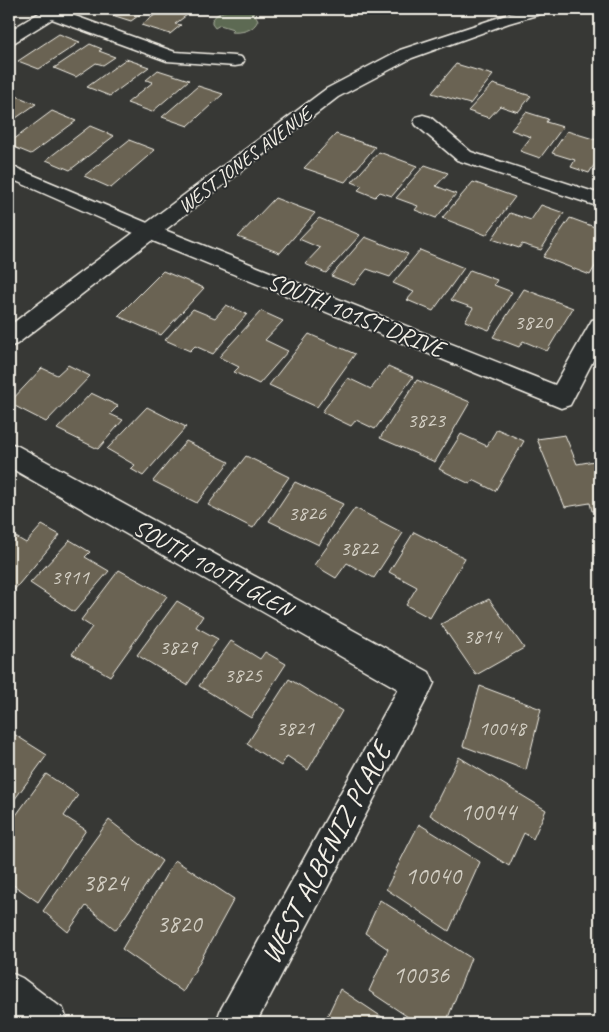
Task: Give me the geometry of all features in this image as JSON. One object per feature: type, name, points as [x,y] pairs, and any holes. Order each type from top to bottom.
[{"type":"street","points":[[487,9],[503,20]]},
{"type":"street","name":"WEST JONES AVENUE","points":[[9,338],[332,93],[406,54],[503,20],[541,9]]},
{"type":"street","points":[[9,38],[54,11],[173,57],[235,61]]},
{"type":"street","points":[[423,121],[464,156],[600,201]]},
{"type":"street","name":"SOUTH 101ST DRIVE","points":[[9,171],[150,232],[561,398],[600,326]]},
{"type":"street","name":"SOUTH 100TH GLEN","points":[[9,454],[418,683]]},
{"type":"street","name":"WEST ALBENIZ PLACE","points":[[235,1023],[418,683]]},
{"type":"street","points":[[9,991],[49,1023]]},
{"type":"green space","points":[[232,9],[244,10],[254,14],[258,20],[254,27],[239,32],[231,32],[233,29],[220,25],[215,28],[212,20],[221,13]]},
{"type":"building","points":[[116,9],[148,9],[131,21],[109,14]]},
{"type":"building","points":[[163,9],[195,9],[175,24],[181,25],[170,34],[141,25]]},
{"type":"building","points":[[59,34],[80,42],[39,69],[18,61]]},
{"type":"building","points":[[90,44],[102,49],[99,51],[115,57],[103,65],[96,63],[76,77],[54,68]]},
{"type":"building","points":[[126,59],[149,67],[110,96],[87,87]]},
{"type":"building","points":[[456,64],[493,75],[470,104],[432,93]]},
{"type":"building","points":[[158,70],[189,80],[152,112],[127,103],[153,82],[146,80]]},
{"type":"building","points":[[493,84],[531,96],[518,112],[500,106],[489,118],[468,111]]},
{"type":"building","points":[[198,86],[223,94],[188,126],[162,117]]},
{"type":"building","points":[[14,95],[36,104],[9,123],[9,98]]},
{"type":"building","points":[[52,111],[76,121],[31,154],[9,145],[9,143]]},
{"type":"building","points":[[526,112],[548,119],[546,122],[563,127],[540,158],[520,151],[531,137],[511,130]]},
{"type":"building","points":[[90,126],[114,136],[70,170],[46,160]]},
{"type":"building","points":[[567,131],[600,141],[600,156],[589,173],[571,167],[575,160],[552,153]]},
{"type":"building","points":[[336,134],[375,147],[345,182],[304,168]]},
{"type":"building","points":[[129,140],[155,150],[111,188],[84,176]]},
{"type":"building","points":[[379,152],[417,166],[392,196],[380,192],[375,197],[358,190],[362,186],[352,182]]},
{"type":"building","points":[[425,165],[448,173],[436,186],[456,194],[436,218],[415,210],[418,206],[396,198]]},
{"type":"building","points":[[473,182],[515,197],[486,235],[442,218]]},
{"type":"building","points":[[275,198],[315,213],[280,253],[238,237]]},
{"type":"building","points":[[541,205],[564,213],[541,250],[522,244],[519,248],[492,239],[510,213],[531,220]]},
{"type":"building","points":[[319,218],[360,235],[326,273],[305,264],[320,248],[299,239]]},
{"type":"building","points":[[570,218],[600,229],[600,258],[590,275],[543,257]]},
{"type":"building","points":[[365,237],[408,254],[390,277],[367,269],[354,285],[331,276]]},
{"type":"building","points":[[420,250],[464,268],[433,311],[407,300],[414,292],[393,283]]},
{"type":"building","points":[[470,270],[497,280],[494,285],[512,292],[489,330],[465,321],[473,308],[451,300]]},
{"type":"building","points":[[163,271],[204,288],[161,335],[118,316]]},
{"type":"building","points":[[524,289],[573,308],[547,351],[523,341],[519,347],[493,337]]},
{"type":"building","points":[[226,305],[247,314],[213,354],[195,346],[190,351],[165,340],[193,309],[215,318]]},
{"type":"building","points":[[261,311],[283,321],[265,340],[288,351],[259,384],[234,372],[239,367],[219,357]]},
{"type":"building","points":[[309,334],[355,354],[317,407],[269,385]]},
{"type":"building","points":[[68,365],[90,376],[46,422],[9,403],[42,368],[57,375]]},
{"type":"building","points":[[388,366],[413,377],[375,429],[356,420],[351,426],[322,412],[348,378],[371,389]]},
{"type":"building","points":[[417,380],[470,402],[435,462],[380,438]]},
{"type":"building","points":[[91,393],[118,406],[110,414],[123,420],[98,449],[57,429]]},
{"type":"building","points":[[147,407],[186,427],[143,476],[131,469],[135,465],[107,449]]},
{"type":"building","points":[[497,429],[524,441],[495,491],[473,480],[470,484],[439,469],[461,434],[487,446]]},
{"type":"building","points":[[565,435],[577,464],[600,460],[600,510],[592,511],[590,503],[565,507],[537,439]]},
{"type":"building","points":[[186,441],[229,462],[197,503],[153,481]]},
{"type":"building","points":[[246,456],[289,477],[253,528],[208,505]]},
{"type":"building","points":[[295,482],[343,504],[319,545],[269,521]]},
{"type":"building","points":[[355,508],[403,533],[374,578],[347,563],[336,578],[314,565]]},
{"type":"building","points":[[42,525],[60,535],[9,596],[9,533],[26,543]]},
{"type":"building","points":[[414,532],[465,558],[430,618],[406,605],[417,587],[389,572]]},
{"type":"building","points":[[70,540],[90,552],[85,557],[109,571],[74,612],[30,583]]},
{"type":"building","points":[[119,570],[167,596],[110,676],[72,654],[92,627],[81,620]]},
{"type":"building","points":[[489,599],[524,648],[476,675],[441,624]]},
{"type":"building","points":[[177,601],[203,616],[196,627],[218,639],[187,685],[137,655]]},
{"type":"building","points":[[231,641],[260,659],[265,652],[286,664],[251,718],[199,686]]},
{"type":"building","points":[[289,679],[342,711],[308,770],[287,756],[281,766],[247,744]]},
{"type":"building","points":[[480,686],[541,709],[526,770],[463,746]]},
{"type":"building","points":[[9,731],[47,755],[9,807]]},
{"type":"building","points":[[459,757],[546,810],[533,839],[524,833],[509,866],[430,815]]},
{"type":"building","points":[[46,774],[78,795],[64,816],[86,830],[38,902],[9,882],[9,825]]},
{"type":"building","points":[[109,820],[162,861],[116,930],[86,906],[68,932],[43,911]]},
{"type":"building","points":[[419,824],[480,862],[449,931],[386,889]]},
{"type":"building","points":[[175,860],[234,899],[183,992],[122,949]]},
{"type":"building","points":[[380,900],[471,958],[446,1023],[417,1023],[369,991],[388,949],[365,933]]},
{"type":"building","points":[[340,989],[391,1023],[324,1023]]}]
